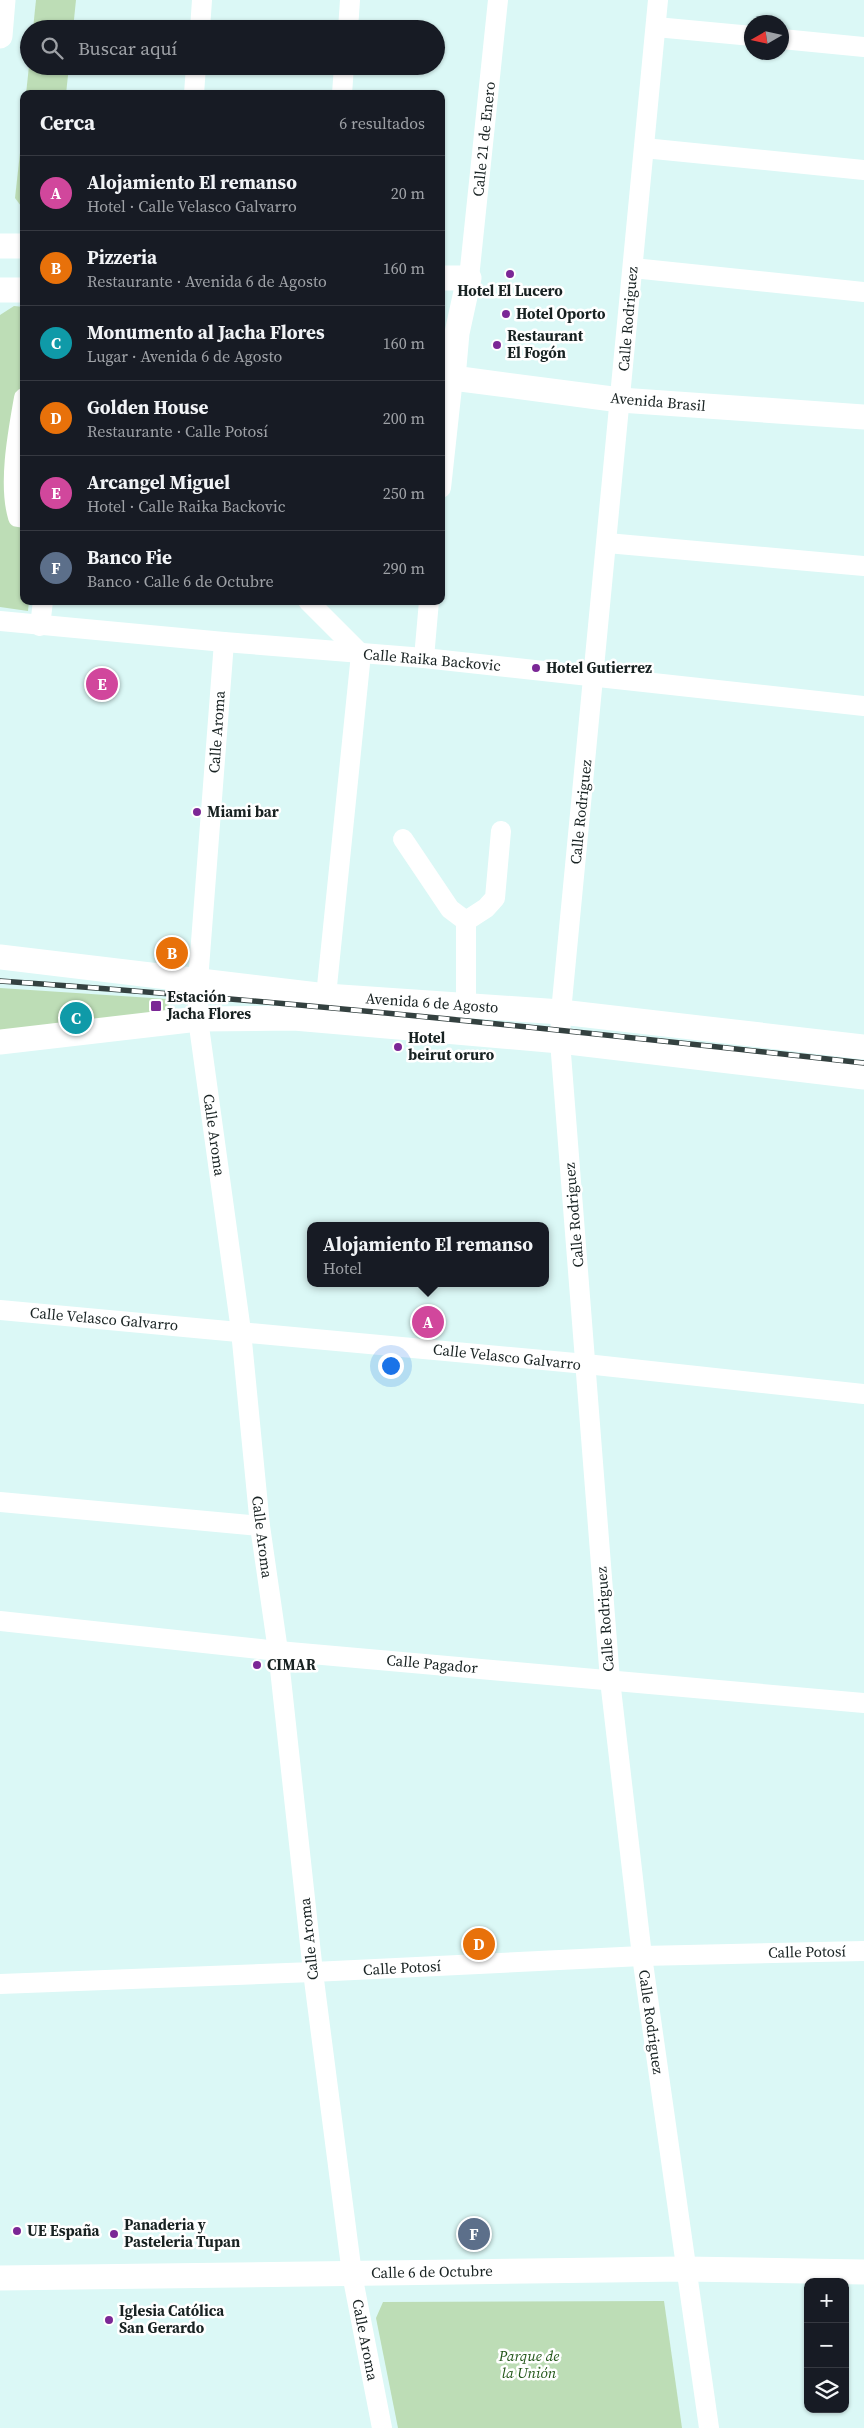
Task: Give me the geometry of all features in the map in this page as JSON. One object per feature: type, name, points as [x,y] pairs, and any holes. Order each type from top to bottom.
[{"type":"main road","points":[[0,36],[3,0]]},
{"type":"main road","points":[[0,246],[20,246]]},
{"type":"main road","points":[[445,278],[469,278],[449,331],[453,378]]},
{"type":"main road","points":[[0,290],[20,290]]},
{"type":"main road","name":"Avenida Brasil","points":[[453,378],[620,400],[864,417]]},
{"type":"main road","name":"Avenida 6 de Agosto","points":[[0,957],[326,996],[561,1012],[864,1047]]},
{"type":"main road","name":"Avenida 6 de Agosto","points":[[0,1042],[198,1019],[294,1018],[560,1041],[864,1077]]},
{"type":"main road","name":"Calle 6 de Octubre","points":[[0,2278],[685,2268],[864,2272]]},
{"type":"street","points":[[201,20],[202,0]]},
{"type":"street","points":[[349,20],[350,0]]},
{"type":"street","name":"Calle 21 de Enero","points":[[469,278],[498,0]]},
{"type":"street","name":"Calle Rodriguez","points":[[658,0],[561,1012],[560,1041],[610,1680],[642,1956],[709,2428]]},
{"type":"street","points":[[656,27],[744,35]]},
{"type":"street","points":[[789,40],[864,47]]},
{"type":"street","points":[[194,90],[195,75]]},
{"type":"street","points":[[342,90],[343,75]]},
{"type":"street","points":[[644,148],[864,170]]},
{"type":"street","points":[[633,268],[864,292]]},
{"type":"street","points":[[445,451],[453,378]]},
{"type":"street","points":[[20,435],[14,490],[14,506],[18,517],[20,517]]},
{"type":"street","points":[[606,543],[864,566]]},
{"type":"street","points":[[40,626],[42,605]]},
{"type":"street","points":[[312,605],[361,654],[326,996]]},
{"type":"street","points":[[424,658],[430,605]]},
{"type":"street","name":"Calle Raika Backovic","points":[[0,621],[40,626],[424,658],[594,675],[864,706]]},
{"type":"street","name":"Calle Aroma","points":[[224,642],[198,980],[198,1019],[241,1331],[260,1526],[278,1651],[313,1972],[352,2274],[382,2428]]},
{"type":"street","points":[[466,921],[486,908],[495,898],[501,831]]},
{"type":"street","points":[[403,838],[450,909],[466,921]]},
{"type":"street","points":[[466,921],[466,1006]]},
{"type":"street","name":"Calle Velasco Galvarro","points":[[0,1310],[586,1364],[864,1394]]},
{"type":"street","points":[[0,1502],[260,1526]]},
{"type":"street","name":"Calle Pagador","points":[[0,1621],[278,1651],[864,1703]]},
{"type":"street","name":"Calle Potosí","points":[[0,1984],[313,1972],[642,1956],[864,1951]]},
{"type":"green space","points":[[36,0],[76,0],[74,20],[34,20]]},
{"type":"green space","points":[[28,75],[68,75],[66,90],[26,90]]},
{"type":"green space","points":[[20,153],[20,205],[15,198]]},
{"type":"green space","points":[[14,306],[20,307],[20,605],[29,605],[28,611],[0,607],[0,315]]},
{"type":"green space","points":[[0,988],[167,999],[171,1013],[0,1033]]},
{"type":"green space","name":"Parque de la Unión","points":[[664,2301],[682,2428],[398,2428],[376,2318],[383,2302]]},
{"type":"railway","points":[[0,981],[432,1017],[864,1063]]},
{"type":"place","name":"Hotel El Lucero","points":[[510,274]]},
{"type":"place","name":"Hotel Oporto","points":[[506,314]]},
{"type":"place","name":"Restaurant El Fogón","points":[[497,345]]},
{"type":"place","name":"Hotel Gutierrez","points":[[536,668]]},
{"type":"place","name":"Arcangel Miguel","points":[[102,684]]},
{"type":"place","name":"Miami bar","points":[[197,812]]},
{"type":"place","name":"Pizzeria","points":[[172,953]]},
{"type":"place","name":"Estación Jacha Flores","points":[[156,1006]]},
{"type":"place","name":"Monumento al Jacha Flores","points":[[76,1018]]},
{"type":"place","name":"Hotel beirut oruro","points":[[398,1047]]},
{"type":"place","name":"Alojamiento El remanso","points":[[428,1322]]},
{"type":"place","name":"CIMAR","points":[[257,1665]]},
{"type":"place","name":"Golden House","points":[[479,1944]]},
{"type":"place","name":"UE España","points":[[17,2231]]},
{"type":"place","name":"Panaderia y Pasteleria Tupan","points":[[114,2234]]},
{"type":"place","name":"Banco Fie","points":[[474,2234]]},
{"type":"place","name":"Iglesia Católica San Gerardo","points":[[109,2320]]}]
